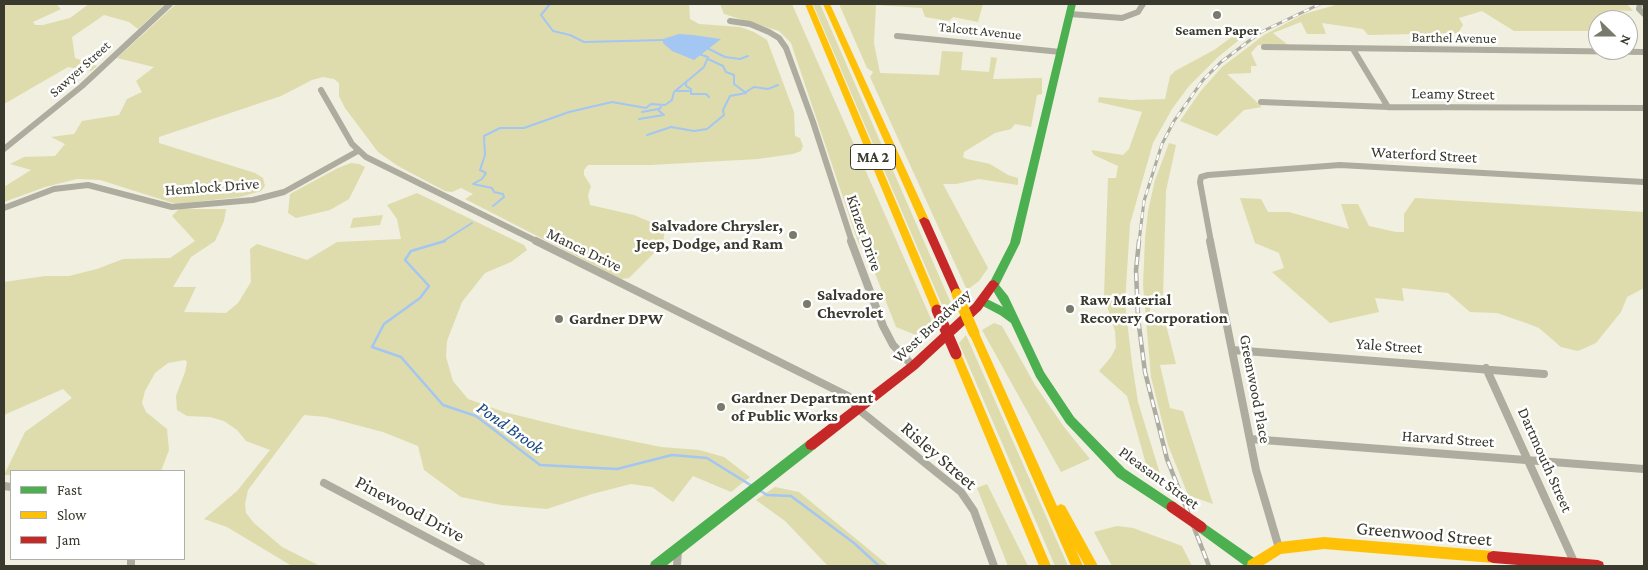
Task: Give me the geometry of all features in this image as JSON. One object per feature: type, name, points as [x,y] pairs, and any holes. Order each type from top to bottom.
[{"type":"main road","name":"MA 2","points":[[808,4],[1045,566]]},
{"type":"main road","name":"MA 2","points":[[826,4],[1077,566]]},
{"type":"main road","name":"West Broadway","points":[[656,566],[913,366],[983,301],[994,286],[1015,243],[1071,9]]},
{"type":"main road","name":"Pleasant Street","points":[[994,286],[1003,296],[1040,374],[1060,406],[1083,436],[1121,473],[1254,565]]},
{"type":"main road","name":"Pleasant Street","points":[[983,301],[1004,312],[1015,322]]},
{"type":"main road","points":[[1020,437],[1092,566]]},
{"type":"main road","name":"Greenwood Street","points":[[1254,565],[1279,548],[1300,544],[1339,544],[1598,566]]},
{"type":"street","name":"Sawyer Street","points":[[4,149],[82,86],[170,4]]},
{"type":"street","points":[[1071,9],[1122,18],[1138,12],[1143,4]]},
{"type":"street","points":[[1639,4],[1639,8],[1644,14]]},
{"type":"street","name":"Kinzer Drive","points":[[730,21],[750,24],[769,32],[778,38],[786,48],[810,114],[850,240],[883,326],[893,345],[913,366]]},
{"type":"street","name":"Talcott Avenue","points":[[896,36],[1060,52]]},
{"type":"street","name":"Barthel Avenue","points":[[1264,47],[1644,52]]},
{"type":"street","points":[[1353,49],[1388,107]]},
{"type":"street","name":"Manca Drive","points":[[321,90],[332,112],[358,151],[394,172],[799,370],[848,396],[858,409]]},
{"type":"street","name":"Leamy Street","points":[[1261,102],[1388,107],[1644,108]]},
{"type":"street","name":"Hemlock Drive","points":[[4,208],[54,189],[88,185],[172,207],[253,200],[284,192],[358,151]]},
{"type":"street","name":"Waterford Street","points":[[1203,176],[1340,165],[1644,182]]},
{"type":"street","name":"Greenwood Place","points":[[1203,176],[1200,182],[1256,470],[1279,548]]},
{"type":"street","name":"Yale Street","points":[[1232,350],[1486,368],[1544,374]]},
{"type":"street","name":"Dartmouth Street","points":[[1486,368],[1575,564]]},
{"type":"street","name":"Risley Street","points":[[858,409],[961,492],[974,510],[994,566]]},
{"type":"street","name":"Harvard Street","points":[[1250,439],[1644,469]]},
{"type":"street","name":"Pinewood Drive","points":[[324,483],[481,566]]},
{"type":"street","points":[[677,566],[678,550]]},
{"type":"shaded area","points":[[4,4],[56,4],[61,9],[33,22],[35,25],[43,25],[70,18],[89,4],[165,4],[138,29],[129,22],[104,15],[72,37],[75,58],[97,66],[91,71],[68,67],[4,104]]},
{"type":"shaded area","points":[[176,4],[689,4],[690,19],[699,24],[740,27],[754,32],[767,40],[794,112],[795,136],[800,138],[803,146],[801,151],[793,154],[758,159],[651,165],[588,165],[584,170],[584,175],[591,186],[588,195],[590,205],[634,215],[665,228],[663,244],[629,278],[621,279],[465,199],[473,194],[461,188],[452,192],[445,191],[398,166],[378,152],[345,108],[339,96],[339,83],[334,79],[323,77],[312,80],[281,96],[159,137],[159,143],[255,173],[263,178],[265,186],[261,191],[240,197],[176,204],[100,180],[77,179],[45,187],[4,202],[4,187],[31,170],[10,164],[24,157],[55,156],[65,144],[51,137],[74,134],[82,121],[119,115],[127,99],[142,92],[136,81],[154,67],[117,58]]},
{"type":"shaded area","points":[[720,4],[792,4],[935,328],[928,340],[896,327],[871,263],[858,242],[791,43],[779,31],[724,14]]},
{"type":"shaded area","points":[[813,4],[820,4],[954,310],[948,319]]},
{"type":"shaded area","points":[[839,4],[983,4],[978,22],[953,17],[949,21],[925,17],[922,8],[876,5],[874,43],[880,73],[939,75],[942,51],[963,52],[961,70],[989,72],[991,57],[997,58],[993,79],[1042,78],[1042,94],[1037,95],[1031,127],[1015,124],[1011,129],[995,133],[964,152],[963,157],[967,159],[990,164],[1008,175],[1018,178],[1018,185],[979,179],[956,184],[943,184],[988,268],[979,281],[967,290],[870,77],[873,72],[867,68]]},
{"type":"shaded area","points":[[1339,4],[1627,4],[1632,10],[1588,10],[1588,31],[1514,31],[1482,11],[1459,18],[1463,25],[1458,33],[1368,35],[1363,29],[1322,23],[1326,34],[1307,34],[1301,22],[1273,33],[1288,45],[1258,45],[1251,53],[1257,66],[1251,66],[1251,73],[1227,74],[1262,107],[1244,110],[1217,136],[1180,121],[1200,92],[1222,67],[1264,35],[1304,14]]},
{"type":"shaded area","points":[[1236,34],[1244,36],[1218,57],[1189,86],[1172,109],[1153,143],[1130,224],[1125,303],[1132,363],[1138,402],[1165,490],[1156,484],[1149,475],[1127,396],[1099,371],[1111,357],[1116,347],[1115,331],[1104,296],[1108,178],[1116,178],[1118,166],[1094,155],[1091,150],[1123,155],[1129,149],[1142,112],[1098,102],[1099,97],[1132,100],[1165,99],[1170,76],[1175,71],[1214,50]]},
{"type":"shaded area","points":[[1169,143],[1176,145],[1166,191],[1163,297],[1150,295],[1150,316],[1164,317],[1176,364],[1160,365],[1170,408],[1183,411],[1213,504],[1188,495],[1168,445],[1151,377],[1143,285],[1145,239],[1148,211],[1155,180]]},
{"type":"shaded area","points":[[351,163],[365,167],[349,199],[330,210],[296,218],[288,213],[290,194]]},
{"type":"shaded area","points":[[417,193],[524,245],[527,250],[511,262],[485,273],[462,302],[447,341],[446,357],[453,381],[468,399],[504,412],[573,429],[661,447],[699,450],[724,457],[750,477],[731,492],[693,476],[673,502],[652,487],[631,484],[592,494],[547,509],[501,505],[461,497],[424,470],[418,446],[383,432],[326,417],[304,415],[248,490],[245,504],[246,513],[254,523],[282,547],[320,566],[292,566],[227,527],[204,519],[237,491],[270,450],[246,441],[237,430],[224,421],[210,417],[187,416],[177,410],[176,396],[185,372],[187,362],[185,360],[168,363],[155,373],[145,391],[142,403],[146,412],[167,429],[169,450],[161,470],[10,470],[10,475],[4,475],[25,432],[72,398],[63,389],[4,415],[4,282],[45,276],[69,276],[97,269],[123,259],[170,258],[195,241],[172,216],[179,209],[226,209],[224,221],[215,241],[191,257],[173,287],[196,287],[184,312],[226,313],[238,303],[251,282],[250,249],[257,244],[307,260],[337,242],[401,239],[397,219],[387,205]]},
{"type":"shaded area","points":[[1240,198],[1261,199],[1268,212],[1289,212],[1349,229],[1341,204],[1358,204],[1369,226],[1396,232],[1404,232],[1404,214],[1415,198],[1644,212],[1644,288],[1627,297],[1621,312],[1596,343],[1578,351],[1561,347],[1539,328],[1526,323],[1497,313],[1470,312],[1448,293],[1402,288],[1404,301],[1375,298],[1379,312],[1330,323],[1272,272],[1284,268],[1279,253],[1255,243]]},
{"type":"shaded area","points":[[383,215],[380,225],[350,228],[353,218]]},
{"type":"shaded area","points":[[994,323],[1002,326],[1035,385],[1064,427],[1090,459],[1061,472],[982,330]]},
{"type":"shaded area","points":[[966,335],[1068,566],[1055,566],[959,343]]},
{"type":"shaded area","points":[[987,484],[1028,566],[1008,566],[977,488]]},
{"type":"shaded area","points":[[775,487],[799,492],[889,566],[828,566],[785,521],[756,500]]},
{"type":"shaded area","points":[[1117,526],[1133,528],[1182,546],[1192,566],[1112,566],[1094,532]]},
{"type":"water","points":[[679,34],[721,39],[694,60],[672,51],[663,43],[663,39]]},
{"type":"waterway","name":"Pond Brook","points":[[550,4],[541,15],[553,31],[570,35],[584,42],[664,40]]},
{"type":"waterway","points":[[707,48],[725,57],[740,59],[748,56]]},
{"type":"waterway","name":"Pond Brook","points":[[686,82],[704,67],[708,57],[699,54]]},
{"type":"waterway","points":[[647,135],[671,127],[694,131],[707,129],[724,115],[723,110],[730,96],[746,93],[734,84],[734,75],[726,72],[723,66],[708,59]]},
{"type":"waterway","name":"Pond Brook","points":[[493,206],[504,197],[503,194],[494,192],[492,188],[473,184],[482,179],[486,173],[480,170],[485,155],[484,136],[500,128],[524,128],[569,112],[612,102],[646,108],[651,104],[665,105],[672,100],[674,92],[686,82]]},
{"type":"waterway","points":[[686,82],[686,86],[691,89],[691,94],[706,94],[709,97]]},
{"type":"waterway","points":[[746,92],[754,87],[768,89],[778,85]]},
{"type":"waterway","points":[[677,91],[689,91]]},
{"type":"waterway","points":[[639,119],[664,115],[658,110],[661,107]]},
{"type":"waterway","points":[[642,112],[658,109]]},
{"type":"waterway","name":"Pond Brook","points":[[442,242],[472,223]]},
{"type":"waterway","name":"Pond Brook","points":[[442,242],[411,251],[405,260],[429,286],[420,298],[384,324],[372,347],[401,357],[443,405],[476,416],[540,465],[617,469],[672,455],[707,458],[752,486]]},
{"type":"waterway","name":"Pond Brook","points":[[759,490],[767,495],[791,496],[854,543],[879,566]]},
{"type":"railway","points":[[1139,242],[1144,201],[1162,144],[1174,121],[1203,80],[1221,62],[1261,32],[1320,4]]},
{"type":"railway","points":[[1139,241],[1136,270],[1138,318],[1145,372],[1167,459],[1209,566]]},
{"type":"traffic: fast","points":[[994,284],[1015,243],[1072,4]]},
{"type":"traffic: fast","points":[[994,286],[1003,296],[1040,374],[1070,420],[1121,473],[1172,507]]},
{"type":"traffic: fast","points":[[983,301],[1004,312],[1013,320]]},
{"type":"traffic: fast","points":[[656,566],[811,445]]},
{"type":"traffic: fast","points":[[1201,527],[1255,566]]},
{"type":"traffic: slow","points":[[808,4],[937,310]]},
{"type":"traffic: slow","points":[[826,4],[924,220]]},
{"type":"traffic: slow","points":[[957,294],[974,333]]},
{"type":"traffic: slow","points":[[974,333],[1077,566]]},
{"type":"traffic: slow","points":[[956,354],[1045,566]]},
{"type":"traffic: slow","points":[[1061,510],[1092,566]]},
{"type":"traffic: slow","points":[[1253,565],[1279,548],[1324,543],[1493,557]]},
{"type":"traffic: jam","points":[[924,220],[957,294]]},
{"type":"traffic: jam","points":[[811,445],[913,366],[977,307],[994,284]]},
{"type":"traffic: jam","points":[[937,310],[956,354]]},
{"type":"traffic: jam","points":[[1172,507],[1201,527]]},
{"type":"traffic: jam","points":[[1493,557],[1598,566]]},
{"type":"place","name":"Seamen Paper","points":[[1217,15]]},
{"type":"place","name":"Salvadore Chrysler, Jeep, Dodge, and Ram","points":[[793,235]]},
{"type":"place","name":"Salvadore Chevrolet","points":[[807,304]]},
{"type":"place","name":"Raw Material Recovery Corporation","points":[[1070,309]]},
{"type":"place","name":"Gardner DPW","points":[[559,319]]},
{"type":"place","name":"Gardner Department of Public Works","points":[[721,407]]}]
